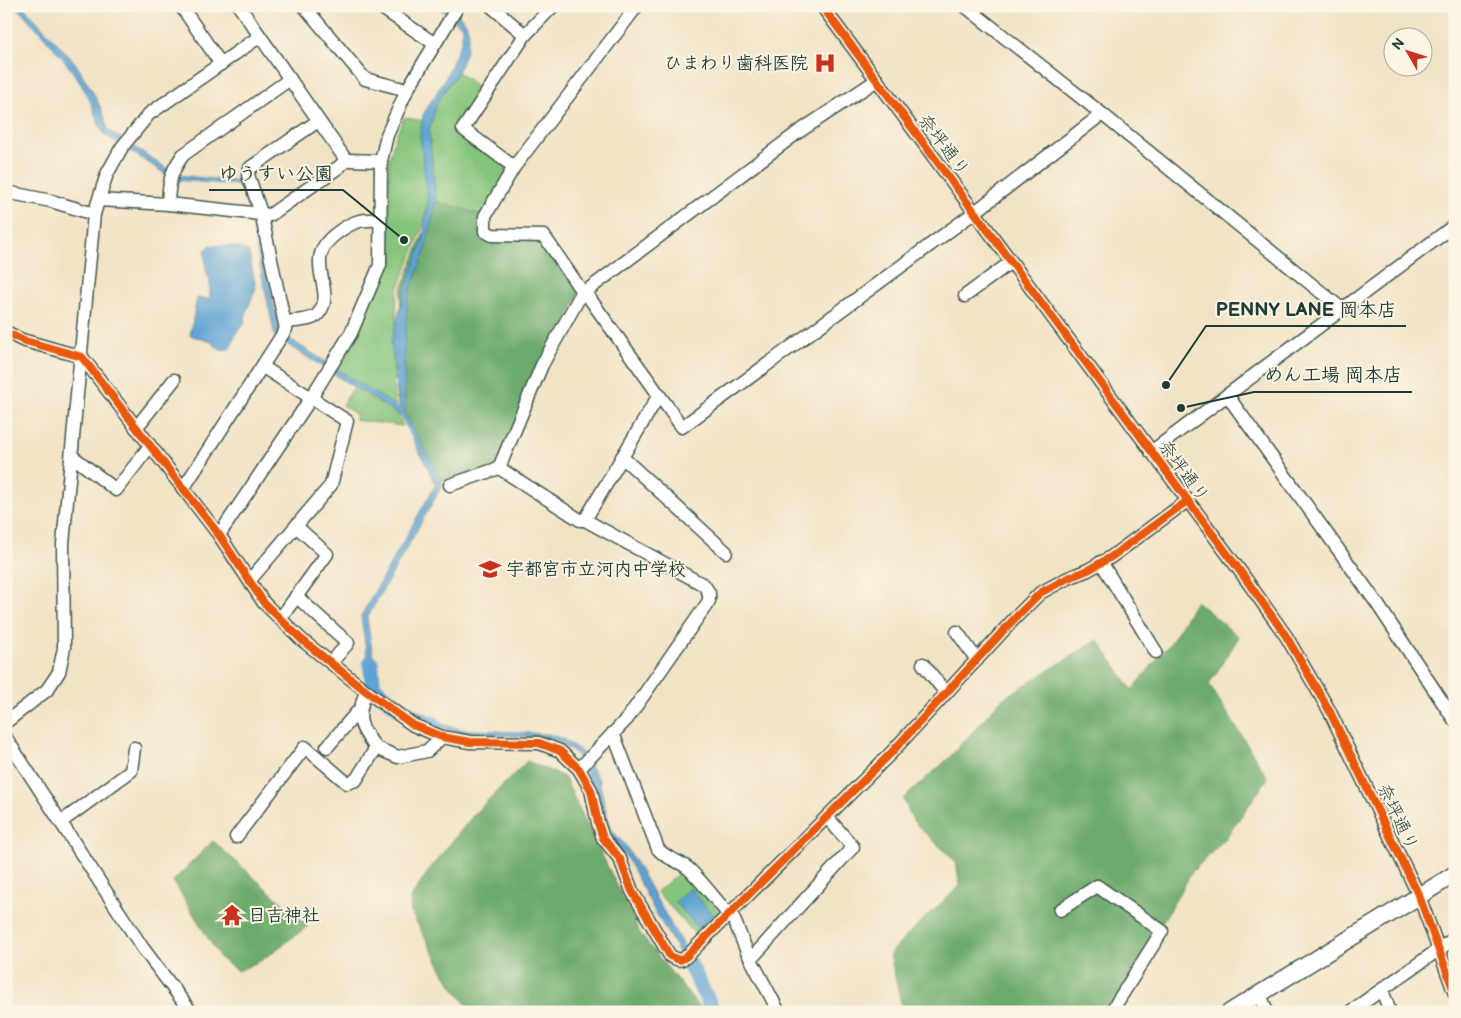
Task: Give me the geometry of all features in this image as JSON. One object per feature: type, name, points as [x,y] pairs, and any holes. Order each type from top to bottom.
[{"type":"main road","points":[[1230,1012],[1455,874]]},
{"type":"street","points":[[181,6],[222,64]]},
{"type":"street","points":[[240,6],[259,37],[346,160]]},
{"type":"street","points":[[304,6],[365,79],[407,90]]},
{"type":"street","points":[[379,6],[435,44]]},
{"type":"street","points":[[492,6],[525,35]]},
{"type":"street","points":[[514,167],[463,129],[525,35],[553,6]]},
{"type":"street","points":[[637,6],[514,167],[485,216],[485,231],[492,235],[544,236],[580,290],[585,292],[682,427],[975,212],[1102,114]]},
{"type":"street","name":"奈坪通り","points":[[822,6],[1265,607],[1310,674],[1364,780],[1418,896],[1455,994]]},
{"type":"street","points":[[971,8],[1342,310]]},
{"type":"street","points":[[219,535],[311,398],[351,333],[380,265],[380,161],[387,135],[407,90],[454,12]]},
{"type":"street","points":[[6,722],[47,690],[59,672],[64,648],[63,544],[94,214],[107,174],[124,144],[149,114],[259,37]]},
{"type":"street","points":[[168,204],[171,174],[183,155],[290,79]]},
{"type":"street","points":[[450,485],[499,468],[542,364],[580,296],[797,133],[877,80]]},
{"type":"street","points":[[283,333],[248,175],[250,168],[318,121]]},
{"type":"street","points":[[98,200],[168,204],[270,215],[339,167],[346,160],[380,161]]},
{"type":"street","points":[[6,192],[51,201],[94,214]]},
{"type":"street","points":[[183,489],[263,367],[283,333],[313,318],[323,306],[324,296],[319,260],[322,247],[331,237],[349,224],[362,220],[380,220]]},
{"type":"street","points":[[1151,452],[1455,225]]},
{"type":"street","points":[[965,296],[1011,262]]},
{"type":"street","points":[[6,332],[22,340],[82,357],[219,535],[264,603],[302,640],[366,691],[412,725],[442,737],[470,742],[539,743],[560,751],[583,765],[603,838],[620,860],[632,891],[670,956],[678,960],[686,958],[891,754],[1040,593],[1101,562],[1187,501]]},
{"type":"street","points":[[250,580],[331,485],[347,421],[263,367]]},
{"type":"street","points":[[136,428],[174,380]]},
{"type":"street","points":[[585,520],[659,395]]},
{"type":"street","points":[[1227,395],[1376,602],[1455,721]]},
{"type":"street","points":[[72,456],[116,490],[150,446]]},
{"type":"street","points":[[622,457],[726,552]]},
{"type":"street","points":[[499,468],[580,520],[585,520],[704,586],[709,593],[710,601],[626,719],[583,765]]},
{"type":"street","points":[[280,618],[327,554],[296,526]]},
{"type":"street","points":[[1101,562],[1156,652]]},
{"type":"street","points":[[296,596],[348,642],[331,663]]},
{"type":"street","points":[[957,632],[977,660]]},
{"type":"street","points":[[923,664],[946,693]]},
{"type":"street","points":[[326,747],[359,710],[366,691]]},
{"type":"street","points":[[359,710],[360,722],[366,736],[376,748],[398,757],[427,751],[442,737]]},
{"type":"street","points":[[613,733],[658,849],[668,859],[678,861],[689,870],[730,913],[750,958],[779,1012]]},
{"type":"street","points":[[6,738],[142,947],[191,1012]]},
{"type":"street","points":[[236,837],[305,747],[348,783],[356,780],[376,748]]},
{"type":"street","points":[[61,822],[131,771],[134,748]]},
{"type":"street","points":[[750,958],[853,847],[827,817]]},
{"type":"street","points":[[1060,910],[1098,886],[1162,931],[1111,1012]]},
{"type":"street","points":[[1350,1012],[1455,938]]},
{"type":"street","points":[[1382,990],[1390,1012]]},
{"type":"street","points":[[1260,994],[1267,1012]]},
{"type":"green space","points":[[458,72],[486,93],[463,129],[514,167],[485,216],[436,201],[428,201],[423,227],[397,292],[393,394],[403,426],[355,420],[356,414],[342,405],[354,387],[334,374],[358,334],[387,268],[389,253],[389,160],[395,138],[404,117],[423,121]]},
{"type":"green space","points":[[436,201],[485,216],[485,231],[544,236],[581,290],[499,468],[434,482],[401,412],[396,395],[401,291]]},
{"type":"green space","points":[[1196,601],[1239,637],[1209,684],[1268,778],[1225,839],[1192,872],[1109,1012],[903,1012],[890,954],[912,930],[960,886],[956,862],[914,822],[903,799],[949,758],[1002,699],[1098,640],[1132,690],[1172,641]]},
{"type":"green space","points":[[527,761],[564,777],[641,935],[703,1012],[471,1012],[446,976],[411,912],[410,899],[429,870],[475,813]]},
{"type":"green space","points":[[213,841],[308,926],[262,960],[238,971],[221,959],[173,881]]},
{"type":"green space","points":[[683,869],[721,914],[696,935],[657,892]]},
{"type":"water","points":[[16,6],[23,6],[76,64],[94,94],[103,113],[108,130],[177,175],[241,182],[249,187],[280,333],[400,409],[391,343],[406,287],[423,241],[428,201],[420,137],[423,115],[446,77],[462,40],[462,26],[436,6],[447,6],[466,23],[469,32],[466,51],[458,72],[438,100],[429,130],[436,201],[425,252],[408,296],[404,352],[405,413],[443,484],[367,618],[377,683],[421,718],[460,729],[548,734],[563,739],[581,751],[599,780],[610,828],[626,846],[699,973],[692,975],[625,855],[612,841],[603,824],[586,771],[576,753],[553,741],[529,737],[454,732],[422,722],[371,684],[361,616],[436,484],[401,416],[275,337],[244,190],[239,185],[175,180],[105,135],[99,125],[89,98],[71,69]]},
{"type":"water","points":[[210,245],[241,248],[249,253],[256,288],[247,310],[244,324],[236,333],[229,349],[220,350],[211,342],[190,335],[197,298],[210,299],[210,281],[206,271],[205,251]]},
{"type":"water","points":[[690,888],[713,915],[698,928],[675,902]]},
{"type":"waterway","points":[[371,663],[373,687],[409,714],[433,724]]},
{"type":"waterway","points":[[685,955],[712,1012]]},
{"type":"cycle path","points":[[822,6],[1240,571],[1286,636],[1329,710],[1419,896],[1455,994]]},
{"type":"cycle path","points":[[6,332],[22,340],[82,357],[219,535],[264,603],[302,640],[366,691],[413,725],[442,737],[470,742],[539,743],[560,751],[579,769],[591,790],[603,838],[620,859],[632,891],[670,956],[679,960],[688,955],[891,753],[1040,593],[1111,557],[1187,501]]},
{"type":"place","name":"ひまわり歯科医院","points":[[825,63]]},
{"type":"place","name":"ゆうすい公園","points":[[404,240]]},
{"type":"place","name":"PENNY LANE 岡本店","points":[[1166,385]]},
{"type":"place","name":"めん工場 岡本店","points":[[1181,408]]},
{"type":"place","name":"宇都宮市立河内中学校","points":[[490,569]]},
{"type":"place","name":"日吉神社","points":[[232,915]]}]
